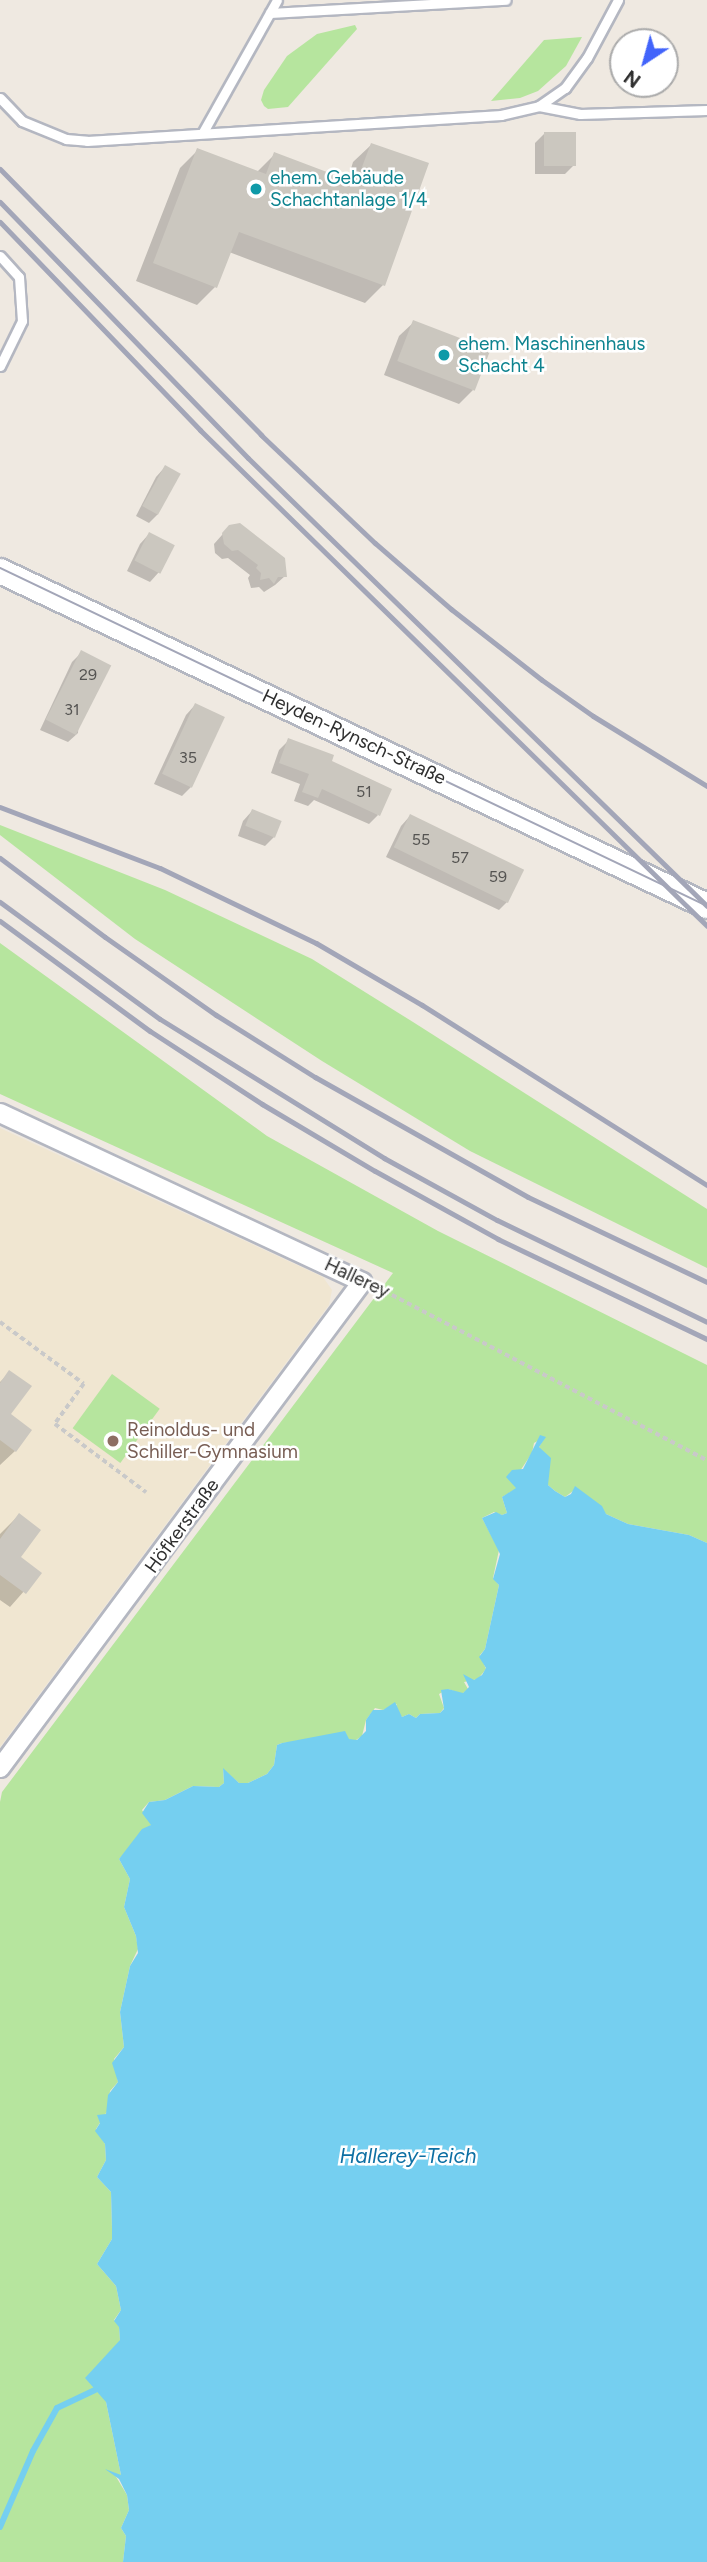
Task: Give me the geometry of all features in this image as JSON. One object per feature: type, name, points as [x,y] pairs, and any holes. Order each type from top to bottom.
[{"type":"main road","name":"Heyden-Rynsch-Straße","points":[[0,571],[707,906]]},
{"type":"street","name":"Hallerey","points":[[0,1113],[362,1282]]},
{"type":"street","name":"Höfkerstraße","points":[[0,1768],[362,1282]]},
{"type":"lane","points":[[203,132],[277,0]]},
{"type":"lane","points":[[270,13],[506,0]]},
{"type":"lane","points":[[0,98],[22,121],[66,139],[87,141],[501,115],[539,106],[565,88],[587,58],[618,0]]},
{"type":"lane","points":[[539,106],[580,114],[707,110]]},
{"type":"lane","points":[[0,256],[19,277],[22,321],[0,366]]},
{"type":"path","name":"Hallerey","points":[[362,1282],[411,1304],[707,1460]]},
{"type":"path","points":[[0,1322],[84,1384],[55,1424],[146,1492]]},
{"type":"shaded area","name":"Reinoldus- und Schiller-Gymnasium","points":[[0,1128],[323,1277],[332,1290],[329,1305],[0,1747]]},
{"type":"green space","points":[[355,25],[357,29],[288,107],[268,109],[264,106],[261,100],[264,90],[287,56],[317,34]]},
{"type":"green space","points":[[582,37],[566,66],[538,91],[520,98],[491,101],[544,40]]},
{"type":"green space","points":[[0,825],[165,890],[312,959],[413,1022],[707,1209],[707,1268],[470,1151],[322,1061],[135,939],[0,835]]},
{"type":"green space","points":[[0,943],[267,1136],[438,1231],[707,1365],[707,1543],[689,1535],[628,1524],[606,1514],[573,1491],[565,1497],[555,1491],[548,1485],[548,1466],[539,1447],[545,1437],[534,1443],[532,1453],[520,1471],[516,1489],[502,1497],[507,1513],[502,1515],[494,1512],[482,1518],[499,1550],[493,1578],[499,1585],[485,1649],[480,1655],[486,1669],[478,1679],[464,1682],[468,1689],[462,1694],[448,1689],[439,1694],[444,1708],[440,1713],[420,1714],[416,1718],[409,1714],[402,1717],[395,1708],[397,1704],[383,1710],[375,1708],[366,1720],[362,1736],[353,1742],[349,1739],[282,1743],[277,1745],[274,1765],[267,1774],[248,1783],[239,1783],[223,1769],[224,1783],[219,1787],[193,1786],[165,1800],[149,1802],[142,1810],[152,1824],[119,1859],[130,1879],[124,1907],[136,1936],[138,1949],[130,1966],[120,2012],[124,2047],[114,2059],[118,2082],[110,2091],[108,2110],[96,2129],[105,2144],[106,2160],[97,2177],[111,2192],[112,2229],[112,2239],[97,2264],[116,2286],[121,2310],[114,2320],[119,2326],[120,2340],[106,2402],[121,2475],[115,2475],[127,2495],[129,2510],[121,2528],[126,2536],[123,2562],[0,2562],[2,1792],[393,1273],[0,1094]]},
{"type":"green space","points":[[112,1374],[160,1409],[120,1463],[73,1428]]},
{"type":"water","name":"Hallerey-Teich","points":[[540,1435],[546,1437],[539,1447],[551,1458],[548,1485],[555,1491],[565,1497],[571,1494],[575,1486],[602,1506],[606,1514],[628,1524],[689,1535],[707,1543],[707,2562],[123,2562],[126,2536],[121,2528],[129,2510],[127,2495],[119,2479],[105,2469],[121,2475],[106,2402],[85,2378],[120,2340],[119,2327],[114,2321],[121,2310],[116,2286],[97,2264],[112,2239],[112,2229],[111,2192],[97,2177],[106,2160],[105,2144],[95,2131],[100,2123],[97,2115],[106,2114],[108,2095],[118,2082],[112,2063],[124,2047],[120,2012],[130,1966],[138,1953],[136,1936],[124,1907],[130,1879],[119,1859],[142,1829],[151,1825],[142,1813],[149,1802],[165,1800],[193,1786],[219,1787],[224,1783],[223,1768],[239,1783],[248,1783],[267,1774],[274,1765],[277,1745],[282,1743],[345,1731],[349,1739],[357,1740],[366,1731],[366,1720],[373,1710],[383,1710],[395,1702],[402,1717],[409,1714],[416,1718],[420,1714],[440,1713],[444,1709],[441,1690],[463,1693],[469,1687],[463,1674],[474,1680],[482,1675],[486,1668],[479,1657],[485,1649],[499,1585],[493,1579],[500,1554],[482,1518],[496,1512],[502,1515],[507,1513],[502,1497],[516,1488],[506,1477],[512,1470],[523,1469]]},
{"type":"building","points":[[544,132],[576,132],[576,166],[544,166]]},
{"type":"building","points":[[371,143],[429,163],[385,286],[239,232],[217,288],[153,263],[197,148],[266,174],[274,152],[356,183]]},
{"type":"building","name":"ehem. Maschinenhaus Schacht 4","points":[[413,320],[490,350],[475,391],[397,361]]},
{"type":"building","points":[[165,465],[181,474],[158,515],[142,506]]},
{"type":"building","points":[[240,523],[285,558],[287,577],[278,577],[274,584],[269,578],[260,580],[261,573],[256,568],[258,565],[238,550],[232,551],[224,544],[222,533],[229,525]]},
{"type":"building","points":[[149,532],[175,545],[160,574],[134,561]]},
{"type":"building","points":[[81,650],[111,665],[76,735],[46,719]]},
{"type":"building","points":[[195,703],[225,717],[192,788],[162,774]]},
{"type":"building","points":[[288,738],[334,755],[332,761],[392,789],[380,816],[322,789],[318,798],[302,792],[309,774],[279,763]]},
{"type":"building","points":[[252,809],[282,821],[275,838],[245,826]]},
{"type":"building","points":[[410,814],[524,870],[508,903],[394,847]]},
{"type":"building","points":[[9,1370],[32,1386],[11,1414],[32,1430],[16,1452],[0,1440],[0,1383]]},
{"type":"building","points":[[19,1513],[41,1530],[21,1557],[42,1573],[26,1594],[0,1575],[0,1539]]},
{"type":"waterway","points":[[0,2527],[33,2451],[57,2408],[95,2390]]},
{"type":"tram line","points":[[0,568],[707,906]]},
{"type":"railway","points":[[0,169],[261,435],[375,543],[451,609],[542,680],[593,716],[707,786]]},
{"type":"railway","points":[[0,202],[248,458],[707,906]]},
{"type":"railway","points":[[0,222],[200,430],[707,926]]},
{"type":"railway","points":[[0,807],[160,868],[316,943],[422,1005],[707,1185]]},
{"type":"railway","points":[[0,858],[105,937],[216,1015],[315,1077],[528,1197],[707,1282]]},
{"type":"railway","points":[[0,902],[160,1019],[384,1158],[497,1220],[707,1322]]},
{"type":"railway","points":[[0,921],[150,1031],[262,1104],[375,1171],[498,1239],[707,1339]]},
{"type":"place","name":"ehem. Gebäude Schachtanlage 1/4","points":[[256,189]]},
{"type":"place","name":"ehem. Maschinenhaus Schacht 4","points":[[444,355]]},
{"type":"place","name":"Reinoldus- und Schiller-Gymnasium","points":[[113,1441]]}]
